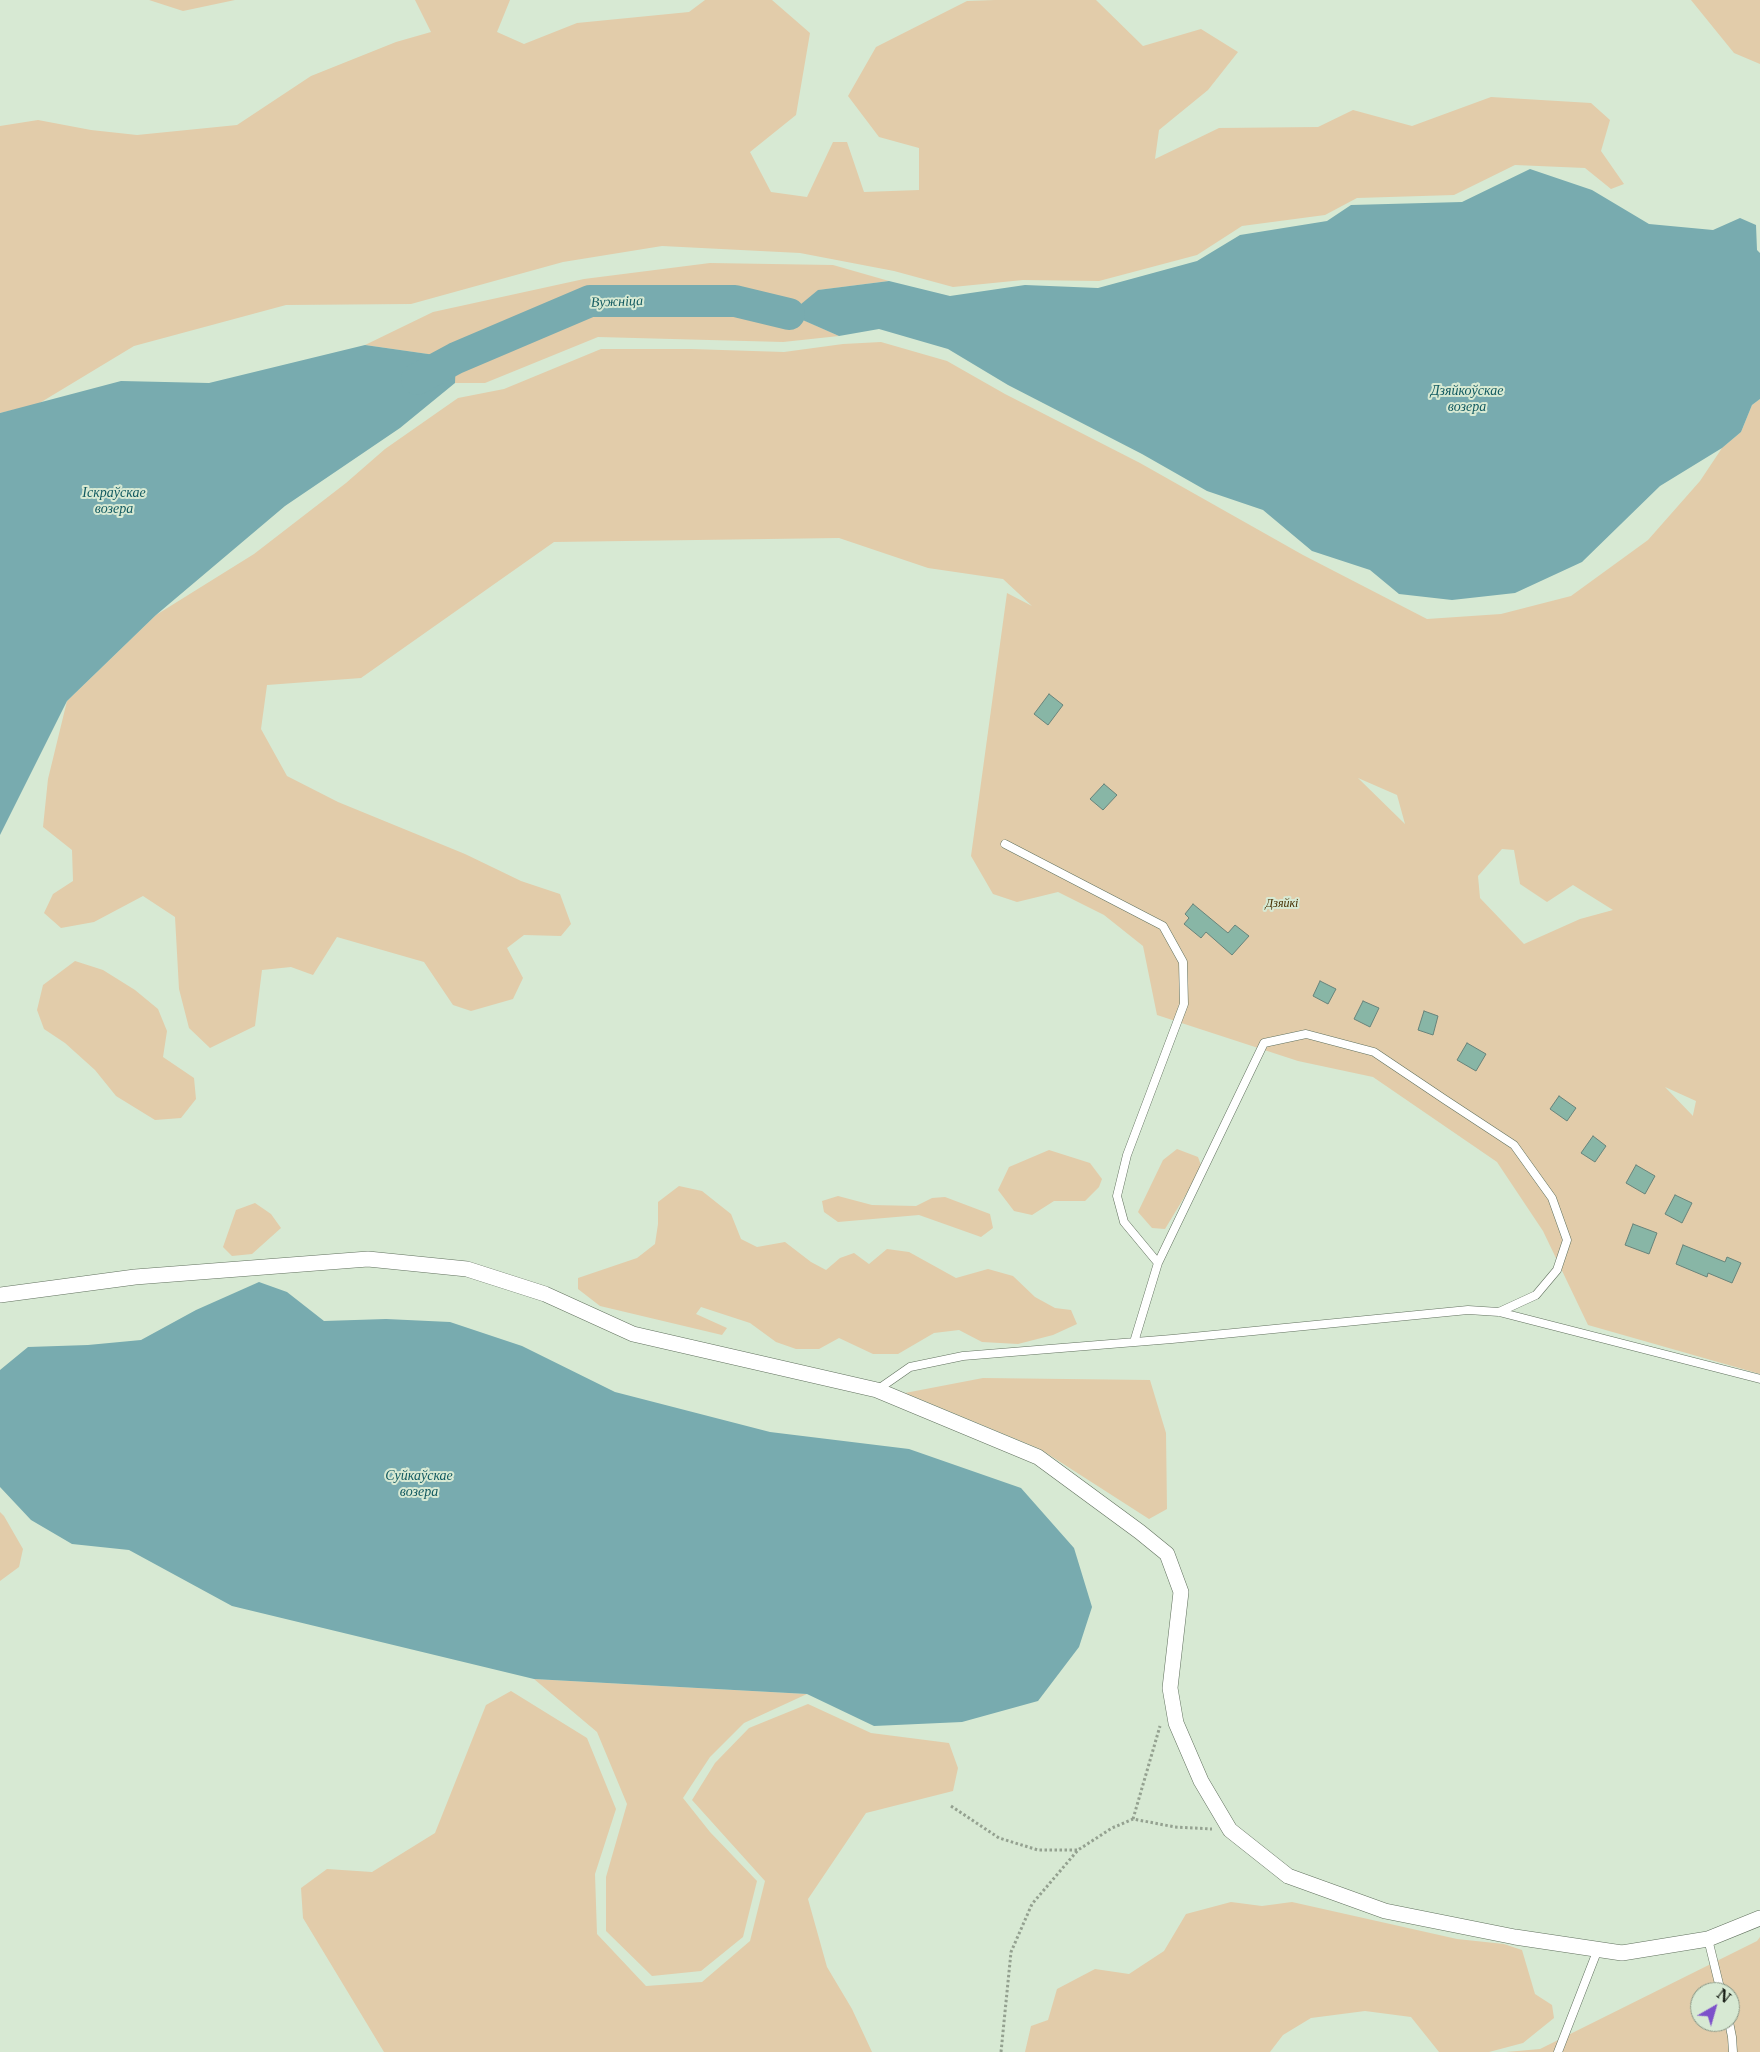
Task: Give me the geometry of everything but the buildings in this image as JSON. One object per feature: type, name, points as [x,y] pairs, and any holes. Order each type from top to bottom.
[{"type":"street","points":[[0,1295],[135,1277],[368,1259],[467,1269],[545,1294],[633,1334],[877,1390],[1038,1457],[1167,1554],[1181,1592],[1170,1688],[1176,1723],[1201,1781],[1230,1830],[1288,1876],[1385,1911],[1515,1937],[1622,1953],[1708,1940],[1760,1918]]},
{"type":"lane","points":[[1005,844],[1163,926],[1183,962],[1184,1004],[1127,1155],[1117,1196],[1124,1222],[1158,1263]]},
{"type":"lane","points":[[1134,1342],[1158,1263],[1264,1043],[1306,1034],[1374,1052],[1514,1145],[1552,1198],[1567,1240],[1557,1270],[1536,1294],[1499,1312]]},
{"type":"lane","points":[[877,1390],[910,1367],[963,1356],[1134,1342],[1468,1310],[1499,1312],[1760,1379]]},
{"type":"lane","points":[[1708,1940],[1718,1982]]},
{"type":"lane","points":[[1557,2052],[1598,1949]]},
{"type":"lane","points":[[1731,2032],[1733,2052]]},
{"type":"path","points":[[1133,1819],[1160,1722]]},
{"type":"path","points":[[951,1806],[999,1838],[1038,1850],[1078,1850]]},
{"type":"path","points":[[1001,2052],[1011,1952],[1032,1904],[1078,1850],[1112,1828],[1133,1819],[1175,1827],[1230,1830]]},
{"type":"green space","points":[[149,0],[235,0],[183,11]]},
{"type":"green space","points":[[415,0],[510,0],[497,32],[524,44],[577,23],[689,12],[705,0],[772,0],[810,33],[796,115],[750,152],[771,192],[807,197],[833,142],[847,142],[864,192],[919,190],[919,148],[879,137],[848,96],[876,47],[967,1],[995,0],[1096,0],[1143,46],[1201,29],[1238,52],[1208,90],[1159,130],[1155,159],[1219,128],[1318,127],[1353,110],[1412,126],[1491,97],[1591,103],[1610,120],[1601,151],[1624,184],[1611,189],[1585,168],[1515,165],[1454,195],[1357,198],[1325,215],[1242,226],[1197,255],[1099,281],[1023,280],[953,287],[894,271],[800,253],[662,246],[563,262],[411,304],[286,305],[134,346],[38,404],[0,413],[0,126],[38,120],[91,130],[137,135],[237,125],[311,76],[396,42],[431,32]]},
{"type":"green space","points":[[1691,0],[1760,0],[1760,64],[1734,53]]},
{"type":"green space","points":[[710,263],[833,265],[889,281],[819,290],[790,314],[839,336],[783,342],[598,337],[485,383],[455,383],[455,358],[365,345],[433,312],[584,279]]},
{"type":"green space","name":"Дзяйкі","points":[[881,342],[947,361],[1005,394],[1140,463],[1303,555],[1427,619],[1501,614],[1571,596],[1648,540],[1700,481],[1722,448],[1741,432],[1752,405],[1760,399],[1760,1374],[1588,1325],[1543,1231],[1497,1162],[1373,1077],[1298,1061],[1157,1015],[1143,946],[1104,915],[1058,892],[1017,902],[993,894],[971,856],[1007,593],[1032,606],[1003,579],[928,568],[839,538],[554,542],[361,678],[267,685],[261,729],[287,776],[338,802],[465,854],[521,881],[560,894],[571,924],[561,936],[524,935],[507,948],[523,978],[513,999],[471,1011],[453,1005],[424,962],[337,937],[313,975],[291,967],[262,970],[255,1026],[210,1048],[189,1028],[179,989],[175,917],[143,896],[94,922],[61,928],[44,913],[53,894],[73,881],[72,850],[43,827],[48,779],[67,701],[156,615],[254,554],[346,483],[385,449],[458,398],[504,389],[601,349],[784,352],[843,344]],"holes":[[[1358,778],[1397,795],[1405,824]],[[1502,849],[1514,850],[1520,884],[1547,902],[1573,885],[1613,910],[1580,919],[1524,944],[1480,898],[1478,876]],[[1665,1087],[1696,1101],[1693,1116]]]},
{"type":"green space","points":[[75,961],[103,970],[135,990],[158,1009],[167,1031],[163,1057],[194,1078],[196,1099],[181,1118],[155,1120],[116,1096],[95,1070],[65,1043],[44,1029],[37,1010],[43,985]]},
{"type":"green space","points":[[1177,1149],[1198,1157],[1202,1168],[1165,1229],[1152,1228],[1138,1212],[1163,1160]]},
{"type":"green space","points":[[1049,1150],[1090,1163],[1102,1179],[1099,1187],[1085,1201],[1054,1201],[1032,1215],[1014,1211],[998,1190],[1009,1167]]},
{"type":"green space","points":[[679,1186],[702,1191],[731,1214],[741,1239],[757,1247],[785,1242],[811,1262],[826,1270],[840,1258],[854,1253],[869,1264],[887,1249],[909,1252],[956,1278],[988,1269],[1013,1276],[1035,1297],[1055,1308],[1071,1310],[1077,1324],[1053,1335],[1018,1344],[982,1342],[959,1330],[934,1333],[898,1354],[873,1354],[839,1338],[819,1349],[796,1349],[776,1342],[750,1323],[701,1307],[696,1314],[727,1328],[722,1335],[600,1306],[578,1289],[578,1278],[637,1258],[655,1244],[658,1224],[658,1202]]},
{"type":"green space","points":[[838,1196],[872,1205],[916,1206],[932,1198],[945,1197],[990,1214],[993,1228],[981,1237],[919,1215],[838,1222],[824,1212],[822,1201]]},
{"type":"green space","points":[[255,1203],[271,1214],[281,1228],[252,1254],[232,1256],[223,1247],[236,1210]]},
{"type":"green space","points":[[983,1378],[1150,1380],[1166,1433],[1167,1509],[1149,1519],[1040,1449],[905,1393]]},
{"type":"green space","points":[[0,1512],[23,1549],[19,1567],[0,1581]]},
{"type":"green space","points":[[534,1679],[807,1694],[744,1723],[710,1757],[683,1798],[710,1832],[757,1881],[743,1937],[701,1971],[652,1976],[606,1931],[606,1877],[627,1804],[597,1732]]},
{"type":"green space","points":[[511,1691],[587,1738],[616,1809],[595,1874],[597,1934],[646,1986],[702,1982],[750,1941],[765,1881],[692,1800],[715,1763],[749,1728],[808,1704],[871,1733],[949,1743],[958,1768],[953,1791],[866,1813],[808,1899],[827,1967],[852,2009],[872,2052],[384,2052],[303,1918],[301,1888],[327,1869],[372,1872],[435,1833],[486,1705]]},
{"type":"green space","points":[[1231,1902],[1262,1906],[1292,1902],[1457,1939],[1504,1944],[1522,1950],[1535,1994],[1552,2005],[1554,2018],[1523,2043],[1489,2052],[1439,2052],[1411,2017],[1365,2011],[1311,2018],[1283,2035],[1270,2052],[1025,2052],[1031,2026],[1048,2020],[1057,1989],[1095,1969],[1129,1974],[1164,1951],[1186,1914]]},
{"type":"green space","points":[[1760,1937],[1760,2052],[1506,2052],[1540,2049],[1757,1941]]},
{"type":"water","name":"Дзяйкоўскае возера","points":[[1530,169],[1592,190],[1649,224],[1713,230],[1740,218],[1756,225],[1757,250],[1760,253],[1760,399],[1752,405],[1741,432],[1722,448],[1660,486],[1582,562],[1515,593],[1452,600],[1399,594],[1370,570],[1312,551],[1263,510],[1207,491],[1142,454],[1008,385],[948,349],[879,329],[839,336],[789,314],[818,290],[889,281],[950,296],[1025,285],[1098,288],[1197,261],[1240,235],[1327,221],[1351,205],[1462,202]]},
{"type":"water","name":"Іскраўскае возера","points":[[365,345],[456,358],[455,383],[400,428],[285,506],[156,615],[67,701],[0,835],[0,413],[121,381],[209,383]]},
{"type":"water","name":"Суйкаўскае возера","points":[[259,1282],[287,1292],[324,1321],[386,1319],[450,1322],[522,1346],[615,1392],[770,1432],[909,1449],[1021,1488],[1074,1548],[1092,1607],[1079,1647],[1038,1701],[962,1722],[874,1726],[807,1694],[534,1679],[232,1606],[129,1550],[72,1544],[31,1520],[0,1487],[0,1370],[28,1347],[88,1345],[141,1340],[196,1310]]},
{"type":"waterway","name":"Вужніца","points":[[417,379],[456,358],[590,301],[735,301],[789,314]]}]
